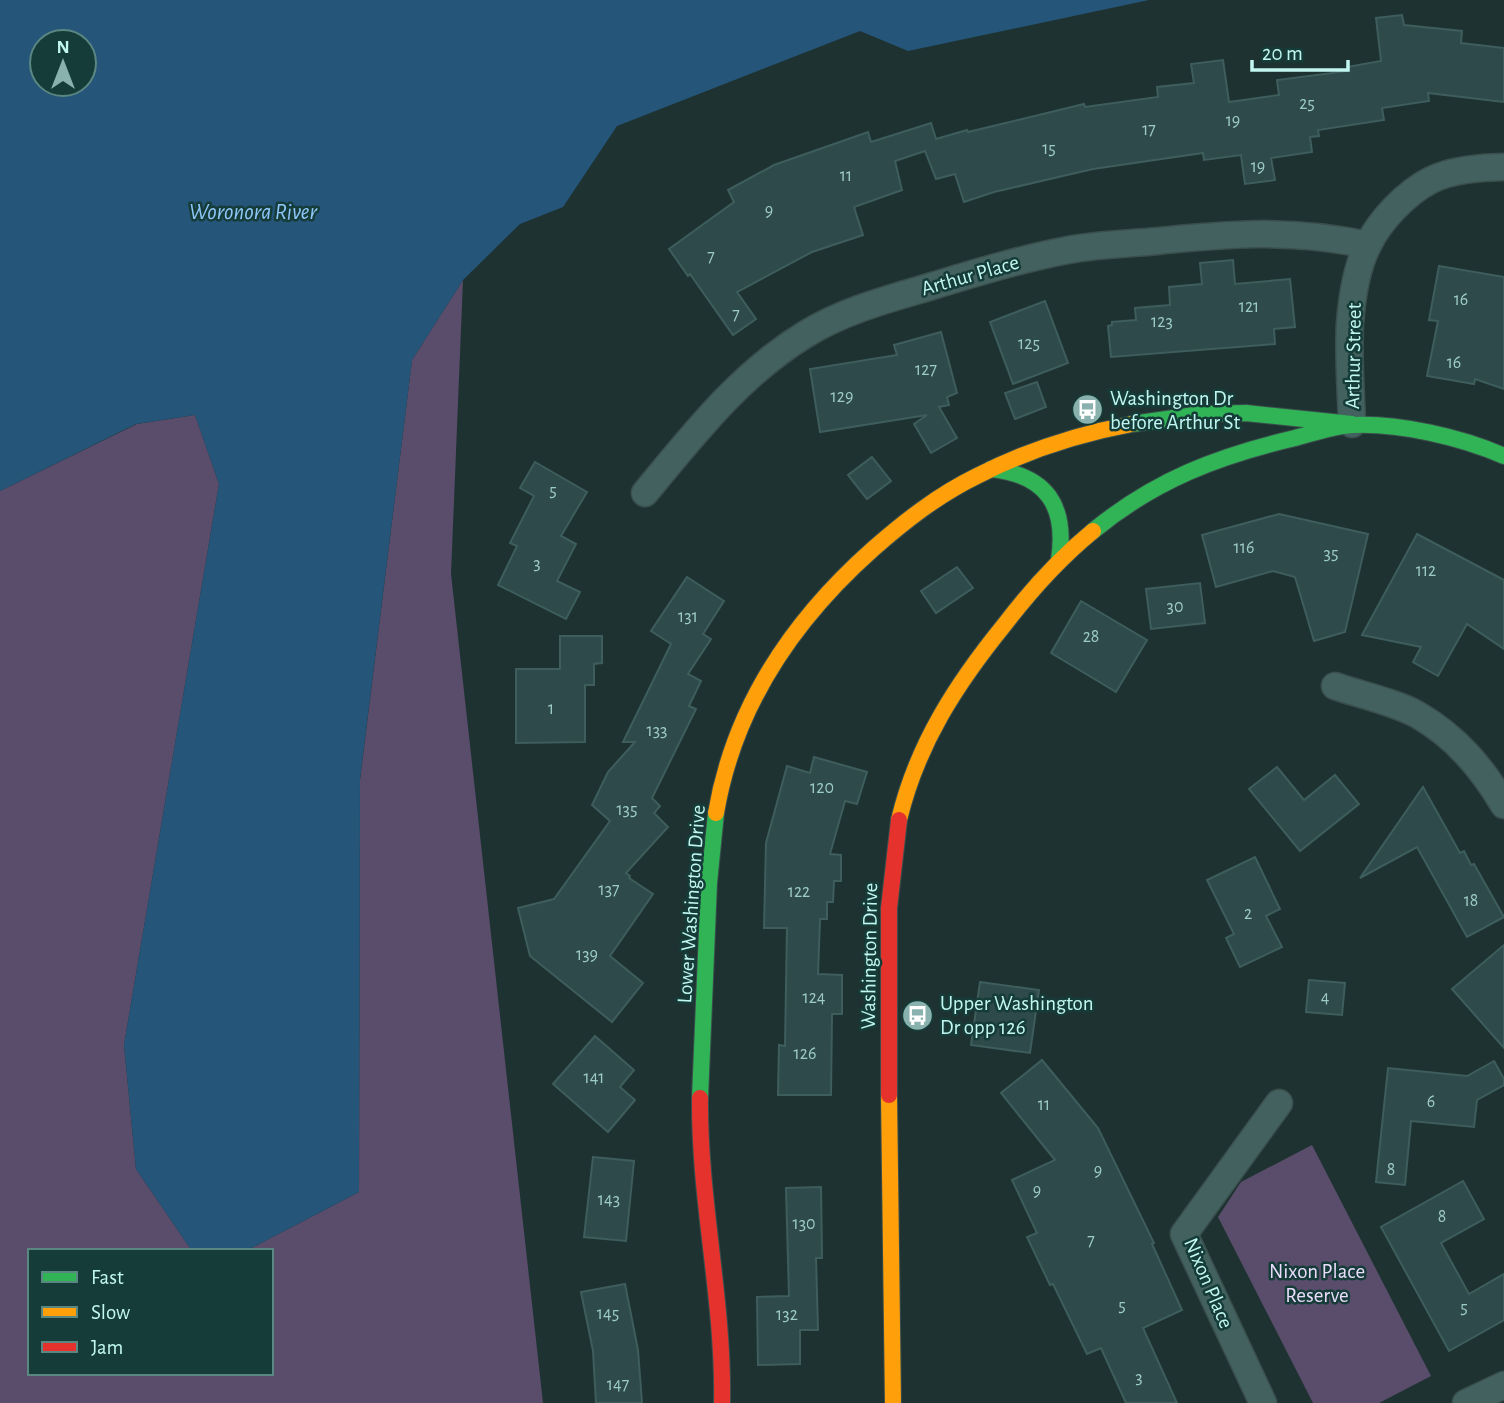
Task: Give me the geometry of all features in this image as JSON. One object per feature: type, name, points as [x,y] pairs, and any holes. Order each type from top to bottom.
[{"type":"street","name":"Arthur Street","points":[[1352,424],[1350,324],[1356,281],[1368,245],[1386,218],[1405,199],[1431,180],[1466,171],[1504,167]]},
{"type":"street","name":"Arthur Place","points":[[645,493],[711,413],[772,356],[807,333],[835,319],[906,294],[1020,260],[1070,249],[1211,235],[1274,232],[1327,236],[1368,245]]},
{"type":"street","name":"Lower Washington Drive","points":[[722,1403],[721,1349],[700,1157],[700,1090],[711,860],[714,825],[728,765],[751,703],[776,658],[809,612],[846,573],[919,510],[991,469],[1069,438],[1162,420],[1243,413],[1286,415],[1352,424]]},
{"type":"street","name":"Washington Drive","points":[[893,1403],[888,996],[890,895],[896,835],[907,788],[927,737],[952,691],[1030,591],[1059,560],[1102,524],[1147,492],[1192,468],[1242,451],[1352,424],[1413,430],[1454,438],[1504,456]]},
{"type":"street","points":[[991,469],[1024,475],[1050,496],[1063,527],[1059,560]]},
{"type":"street","points":[[1335,686],[1416,714],[1457,741],[1490,782],[1504,805]]},
{"type":"street","name":"Nixon Place","points":[[1263,1403],[1184,1234],[1279,1103]]},
{"type":"street","points":[[1466,1403],[1504,1385]]},
{"type":"green space","points":[[463,280],[451,574],[543,1403],[0,1403],[0,491],[137,424],[195,415],[219,484],[124,1045],[136,1169],[191,1249],[28,1249],[28,1375],[273,1375],[273,1249],[250,1249],[359,1192],[360,780],[412,360]]},
{"type":"green space","name":"Nixon Place Reserve","points":[[1312,1145],[1431,1376],[1379,1403],[1313,1403],[1218,1217],[1241,1182]]},
{"type":"water","name":"Woronora River","points":[[0,0],[1149,0],[908,51],[860,31],[617,126],[563,207],[520,224],[463,280],[412,360],[360,779],[359,1192],[250,1249],[191,1249],[136,1169],[124,1045],[219,484],[195,415],[136,424],[0,491]]},
{"type":"building","points":[[1402,15],[1404,25],[1462,31],[1461,43],[1504,48],[1504,102],[1428,93],[1429,101],[1382,108],[1384,120],[1318,130],[1319,136],[1310,137],[1312,152],[1271,158],[1275,180],[1245,184],[1241,155],[1204,160],[1203,153],[1093,169],[994,192],[964,202],[955,174],[936,179],[925,151],[895,161],[902,190],[854,207],[863,235],[812,252],[737,292],[756,319],[733,335],[669,249],[734,202],[728,190],[774,165],[868,132],[871,142],[931,123],[936,139],[1084,104],[1085,107],[1158,97],[1157,87],[1194,83],[1191,64],[1223,60],[1229,102],[1279,95],[1277,80],[1348,71],[1347,67],[1381,61],[1376,18]]},
{"type":"building","points":[[1233,260],[1235,284],[1290,279],[1295,327],[1274,329],[1275,344],[1111,357],[1108,326],[1112,325],[1112,322],[1136,320],[1135,308],[1170,305],[1169,287],[1202,284],[1200,263]]},
{"type":"building","points":[[1439,266],[1504,277],[1504,389],[1475,379],[1474,384],[1427,376],[1438,321],[1429,320]]},
{"type":"building","points":[[1045,301],[1068,363],[1013,384],[990,322]]},
{"type":"building","points":[[941,332],[957,393],[947,397],[949,405],[939,407],[957,438],[931,453],[914,424],[927,415],[820,432],[810,369],[897,355],[894,345]]},
{"type":"building","points":[[1037,382],[1046,407],[1015,419],[1005,393]]},
{"type":"building","points":[[872,457],[891,481],[867,499],[848,475]]},
{"type":"building","points":[[535,462],[587,492],[561,536],[576,544],[557,581],[580,592],[566,619],[498,585],[517,546],[510,543],[534,496],[520,488]]},
{"type":"building","points":[[1279,514],[1368,534],[1345,632],[1314,641],[1295,577],[1273,571],[1216,587],[1202,535]]},
{"type":"building","points":[[1417,534],[1504,580],[1504,649],[1467,624],[1438,676],[1413,662],[1421,647],[1362,635]]},
{"type":"building","points":[[957,567],[973,588],[936,613],[921,591]]},
{"type":"building","points":[[687,577],[724,601],[703,634],[711,639],[688,674],[701,681],[689,706],[696,709],[652,798],[660,806],[654,813],[668,827],[626,873],[629,878],[653,894],[610,956],[643,983],[612,1022],[530,956],[518,908],[554,899],[610,821],[592,805],[608,772],[635,742],[623,742],[671,644],[651,631]]},
{"type":"building","points":[[1200,583],[1205,623],[1151,629],[1146,589]]},
{"type":"building","points":[[1081,601],[1147,640],[1116,692],[1051,653]]},
{"type":"building","points":[[560,636],[602,636],[602,663],[594,664],[594,685],[585,685],[585,742],[516,743],[516,669],[560,669]]},
{"type":"building","points":[[814,757],[867,772],[857,804],[845,801],[830,854],[841,855],[841,881],[834,881],[833,902],[827,902],[827,919],[820,919],[818,974],[842,975],[842,1014],[832,1014],[831,1095],[778,1095],[779,1045],[785,1046],[787,928],[764,928],[766,843],[787,766],[810,773]]},
{"type":"building","points":[[1277,767],[1304,800],[1335,775],[1359,804],[1300,851],[1249,789]]},
{"type":"building","points":[[1423,787],[1460,853],[1464,851],[1471,865],[1474,864],[1504,917],[1467,937],[1417,847],[1360,878]]},
{"type":"building","points":[[1255,857],[1280,909],[1266,916],[1282,947],[1240,967],[1226,938],[1234,934],[1207,880]]},
{"type":"building","points":[[1504,945],[1504,1048],[1452,989]]},
{"type":"building","points":[[1309,980],[1345,983],[1342,1015],[1306,1012]]},
{"type":"building","points":[[980,982],[1039,990],[1030,1053],[971,1045]]},
{"type":"building","points":[[595,1036],[634,1070],[620,1087],[635,1100],[608,1132],[553,1084]]},
{"type":"building","points":[[1042,1060],[1098,1128],[1154,1243],[1152,1244],[1182,1310],[1143,1328],[1177,1403],[1126,1403],[1101,1348],[1087,1354],[1027,1237],[1037,1233],[1012,1180],[1055,1160],[1001,1093]]},
{"type":"building","points":[[1494,1061],[1504,1079],[1504,1085],[1477,1100],[1474,1127],[1411,1121],[1405,1185],[1376,1182],[1388,1068],[1467,1076]]},
{"type":"building","points":[[593,1157],[634,1161],[626,1241],[584,1237]]},
{"type":"building","points":[[1463,1181],[1484,1219],[1441,1243],[1469,1294],[1504,1274],[1504,1320],[1449,1351],[1381,1227]]},
{"type":"building","points":[[821,1187],[822,1258],[816,1258],[818,1330],[800,1330],[800,1364],[758,1365],[757,1297],[789,1296],[786,1188]]},
{"type":"building","points":[[625,1284],[638,1350],[642,1403],[596,1403],[593,1351],[581,1292]]},
{"type":"traffic: fast","points":[[1132,424],[1202,414],[1246,413],[1352,424]]},
{"type":"traffic: fast","points":[[1093,531],[1140,497],[1188,472],[1240,453],[1338,427],[1371,425],[1410,429],[1449,437],[1504,456]]},
{"type":"traffic: fast","points":[[991,469],[1026,478],[1049,496],[1060,524],[1059,560]]},
{"type":"traffic: fast","points":[[700,1098],[709,883],[716,813]]},
{"type":"traffic: slow","points":[[716,813],[725,774],[752,702],[793,636],[844,576],[910,519],[963,483],[1053,444],[1132,424]]},
{"type":"traffic: slow","points":[[899,820],[916,766],[955,692],[1025,599],[1058,563],[1093,531]]},
{"type":"traffic: slow","points":[[889,1095],[893,1403]]},
{"type":"traffic: jam","points":[[889,1095],[889,908],[899,820]]},
{"type":"traffic: jam","points":[[700,1098],[703,1175],[722,1365],[722,1403]]},
{"type":"place","name":"Washington Dr before Arthur St","points":[[1087,410]]},
{"type":"place","name":"Upper Washington Dr opp 126","points":[[917,1015]]}]
